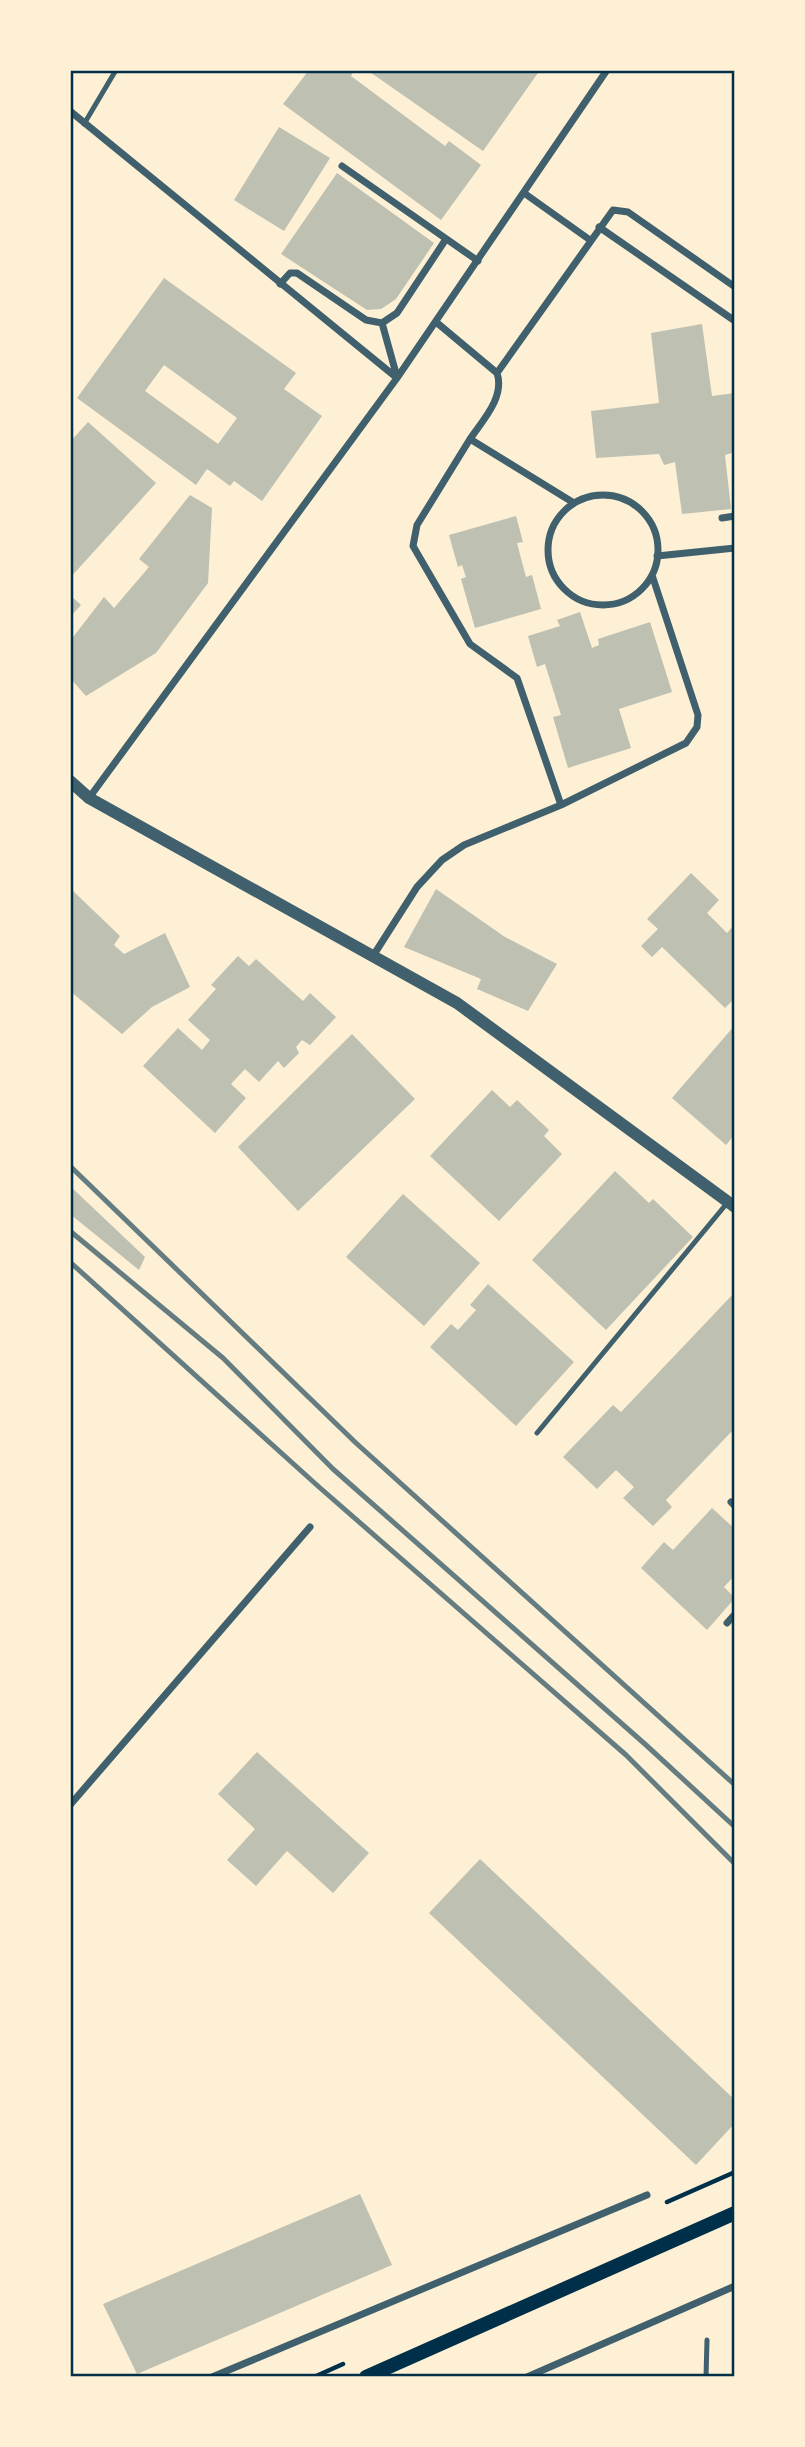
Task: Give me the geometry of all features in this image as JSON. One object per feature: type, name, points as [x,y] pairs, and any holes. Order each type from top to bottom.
[{"type":"main road","points":[[366,2377],[735,2213]]},
{"type":"street","points":[[89,798],[397,378],[607,70]]},
{"type":"street","points":[[70,111],[397,378]]},
{"type":"street","points":[[342,166],[478,261]]},
{"type":"street","points":[[524,193],[590,240]]},
{"type":"street","points":[[561,805],[517,678],[470,644],[413,546],[417,525],[499,394],[497,373],[613,210],[628,212],[735,287]]},
{"type":"street","points":[[599,227],[735,321]]},
{"type":"street","points":[[280,284],[290,273],[297,273],[366,320],[382,323],[397,313],[446,239]]},
{"type":"street","points":[[436,322],[497,373]]},
{"type":"street","points":[[382,323],[397,378]]},
{"type":"street","points":[[470,439],[574,503]]},
{"type":"street","points":[[600,494],[621,497],[639,507],[652,523],[658,545],[652,575],[644,587],[626,601],[604,606],[582,602],[563,589],[552,572],[548,551],[551,530],[562,512],[574,503],[600,494]]},
{"type":"street","points":[[722,518],[735,516]]},
{"type":"street","points":[[657,556],[735,548]]},
{"type":"street","points":[[373,956],[417,887],[442,860],[464,845],[561,805],[686,743],[697,727],[698,715],[652,575]]},
{"type":"street","points":[[70,781],[89,798],[457,1003],[733,1201]]},
{"type":"street","points":[[70,1805],[310,1527]]},
{"type":"street","points":[[727,1623],[735,1614]]},
{"type":"street","points":[[212,2377],[647,2194]]},
{"type":"street","points":[[527,2377],[735,2286]]},
{"type":"lane","points":[[84,124],[117,70]]},
{"type":"lane","points":[[537,1433],[733,1201]]},
{"type":"lane","points":[[706,2377],[707,2340]]},
{"type":"path","points":[[647,2194],[652,2209],[735,2172]]},
{"type":"building","points":[[309,70],[354,70],[351,76],[445,146],[449,141],[481,165],[441,220],[283,104]]},
{"type":"building","points":[[367,70],[540,70],[483,151]]},
{"type":"building","points":[[279,127],[330,158],[284,231],[234,200]]},
{"type":"building","points":[[337,173],[434,243],[396,299],[381,309],[367,310],[281,254]]},
{"type":"building","points":[[164,278],[296,373],[284,389],[322,416],[262,501],[234,481],[230,486],[207,469],[196,485],[77,398]],"holes":[[[164,365],[237,418],[218,444],[145,391]]]},
{"type":"building","points":[[702,324],[712,396],[735,393],[735,452],[725,455],[731,509],[682,514],[675,462],[664,465],[659,454],[596,458],[591,411],[659,403],[651,333]]},
{"type":"building","points":[[88,422],[156,483],[70,578],[70,442]]},
{"type":"building","points":[[190,495],[212,508],[208,583],[156,653],[86,696],[70,678],[70,641],[104,597],[114,608],[149,567],[139,559]]},
{"type":"building","points":[[516,516],[523,542],[517,543],[526,577],[532,575],[541,609],[475,628],[461,579],[466,577],[462,565],[458,567],[449,535]]},
{"type":"building","points":[[70,595],[81,605],[70,617]]},
{"type":"building","points":[[580,612],[592,648],[599,645],[598,639],[650,622],[672,692],[619,709],[631,748],[568,768],[553,717],[561,715],[545,664],[537,667],[528,636],[560,626],[557,620]]},
{"type":"building","points":[[691,873],[719,900],[707,913],[727,933],[735,924],[735,998],[725,1008],[662,947],[652,957],[641,946],[658,929],[647,919]]},
{"type":"building","points":[[70,888],[120,936],[114,945],[124,954],[165,933],[190,987],[152,1007],[122,1034],[70,991]]},
{"type":"building","points":[[436,889],[505,937],[557,964],[528,1011],[477,989],[481,979],[404,947]]},
{"type":"building","points":[[238,956],[249,966],[256,959],[303,1001],[310,993],[336,1017],[310,1045],[302,1040],[296,1047],[299,1053],[284,1068],[278,1061],[259,1082],[245,1069],[231,1084],[246,1098],[215,1133],[143,1066],[178,1028],[202,1050],[210,1040],[188,1020],[216,989],[211,985]]},
{"type":"building","points":[[735,1025],[735,1134],[726,1145],[672,1098]]},
{"type":"building","points":[[352,1034],[415,1099],[298,1211],[238,1147]]},
{"type":"building","points":[[492,1090],[510,1107],[517,1100],[549,1130],[544,1136],[562,1154],[499,1221],[430,1156]]},
{"type":"building","points":[[615,1171],[649,1203],[653,1199],[693,1237],[606,1330],[532,1260]]},
{"type":"building","points":[[70,1186],[145,1257],[139,1270],[70,1214]]},
{"type":"building","points":[[403,1194],[480,1263],[424,1326],[346,1257]]},
{"type":"building","points":[[488,1284],[574,1362],[516,1426],[430,1347],[451,1324],[458,1330],[476,1310],[470,1305]]},
{"type":"building","points":[[735,1292],[735,1428],[666,1500],[672,1507],[653,1526],[623,1498],[634,1487],[616,1470],[597,1489],[563,1457],[613,1405],[621,1412]]},
{"type":"building","points":[[712,1508],[735,1529],[735,1575],[724,1587],[735,1598],[707,1630],[641,1568],[664,1542],[673,1550]]},
{"type":"building","points":[[257,1752],[369,1853],[333,1893],[287,1851],[256,1886],[227,1860],[255,1829],[218,1794]]},
{"type":"building","points":[[480,1859],[735,2100],[735,2123],[696,2165],[429,1913]]},
{"type":"building","points":[[360,2194],[392,2265],[137,2374],[103,2304]]},
{"type":"railway","points":[[70,1166],[356,1443],[735,1785]]},
{"type":"railway","points":[[70,1231],[223,1358],[333,1469],[735,1827]]},
{"type":"railway","points":[[70,1262],[319,1487],[626,1755],[735,1864]]}]
